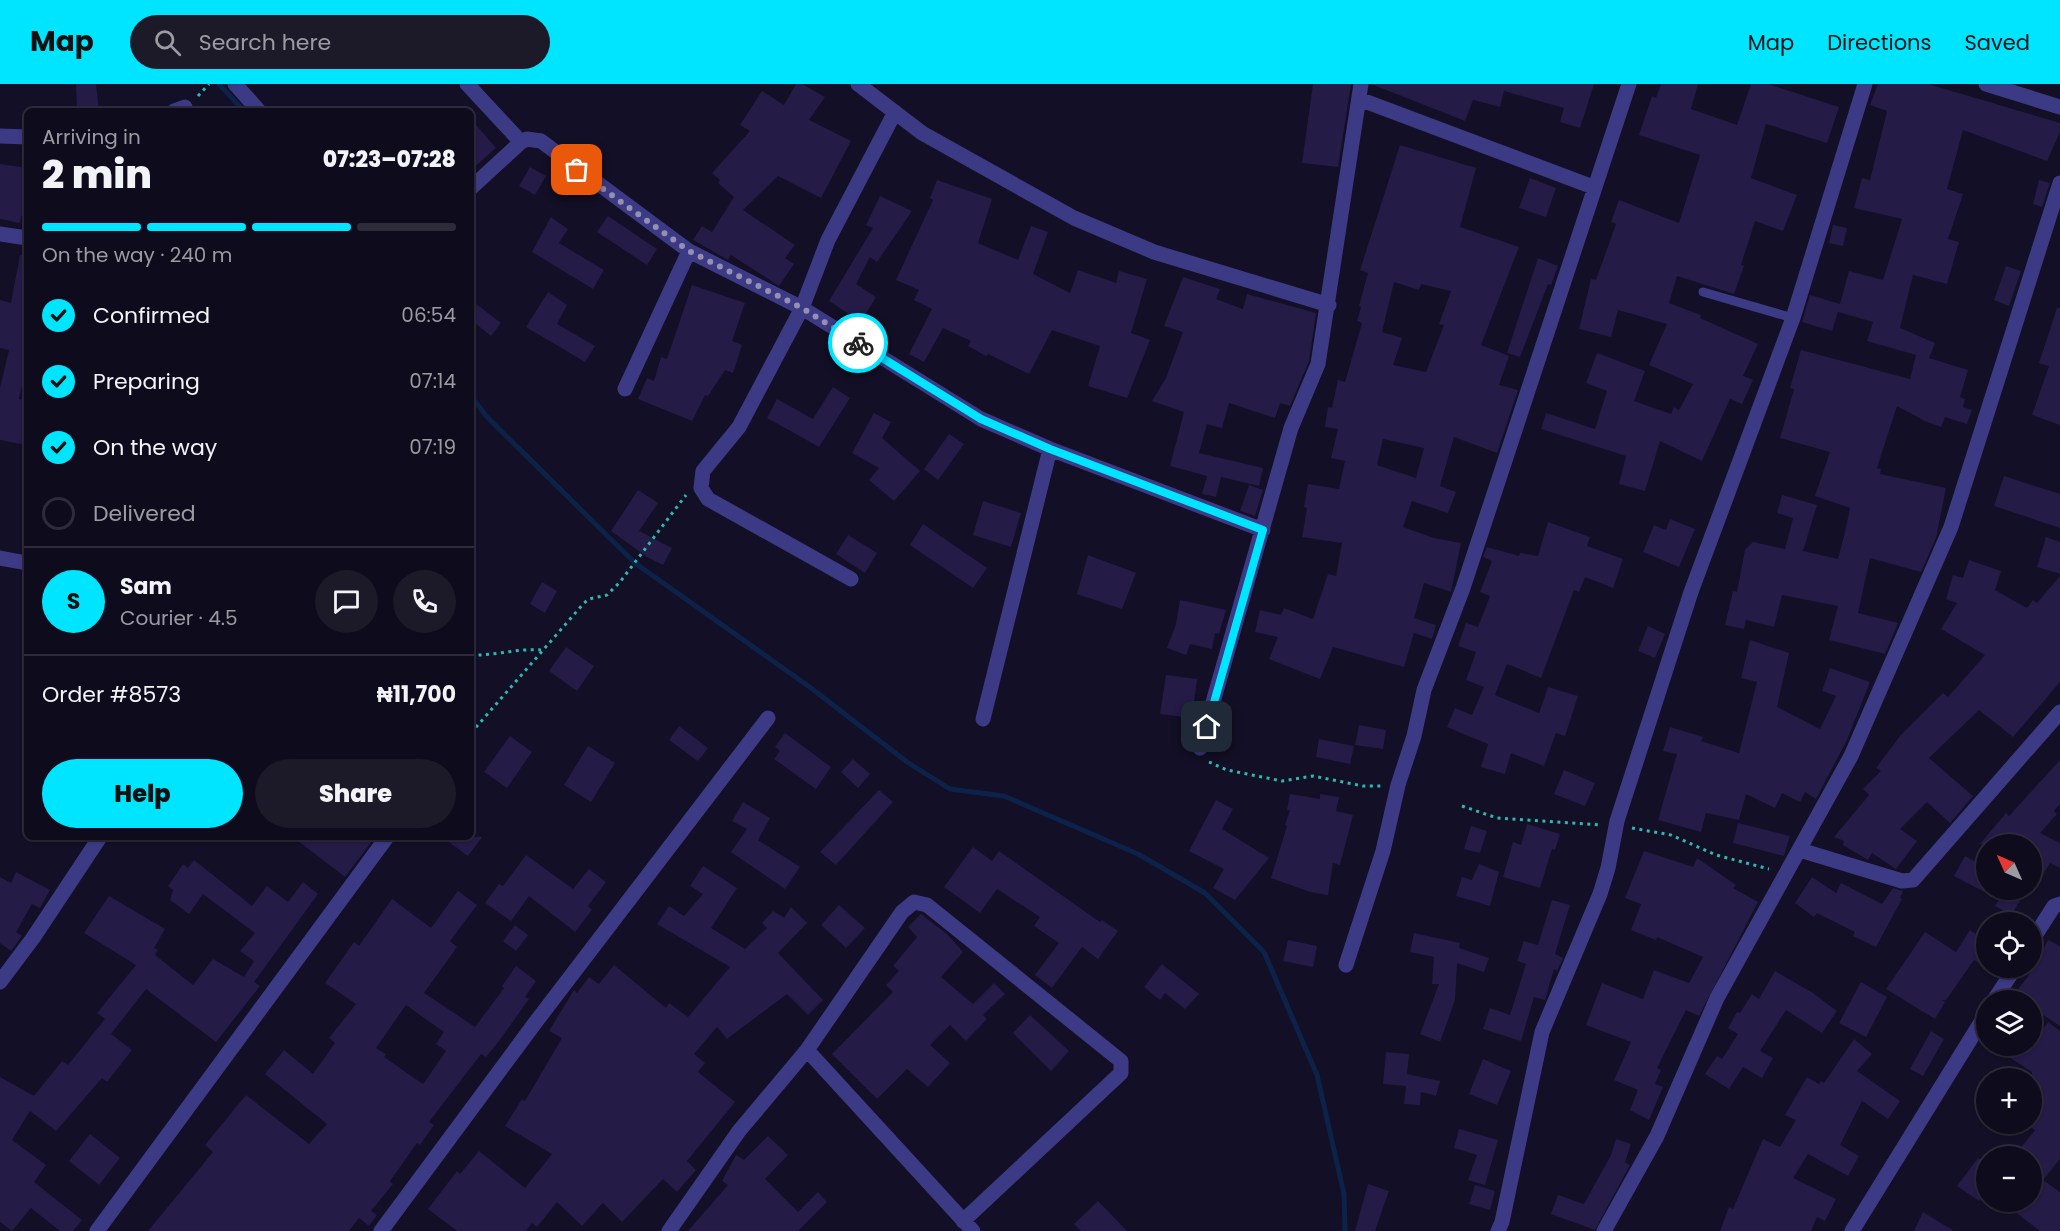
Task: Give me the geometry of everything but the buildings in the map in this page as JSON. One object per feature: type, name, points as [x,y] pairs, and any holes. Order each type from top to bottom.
[{"type":"street","points":[[235,84],[256,108]]},
{"type":"street","points":[[467,84],[521,142]]},
{"type":"street","points":[[858,84],[922,134],[1074,218],[1154,252],[1329,305]]},
{"type":"street","points":[[1346,965],[1383,851],[1424,690],[1463,588],[1593,187],[1629,84]]},
{"type":"street","points":[[1498,1231],[1502,1222],[1542,1032],[1600,894],[1608,868],[1617,821],[1691,592],[1793,318],[1865,84]]},
{"type":"street","points":[[1986,84],[2060,107]]},
{"type":"street","points":[[1200,748],[1291,428],[1318,364],[1329,305],[1360,92],[1593,187]]},
{"type":"street","points":[[851,579],[708,499],[701,488],[703,471],[739,427],[802,308],[828,240],[895,112]]},
{"type":"street","points":[[0,136],[24,137]]},
{"type":"street","points":[[474,185],[521,142],[527,139],[541,141],[689,251],[802,308],[981,419],[1050,449],[1263,530]]},
{"type":"street","points":[[1604,1231],[1657,1136],[1717,998],[1851,756],[1951,527],[2060,183]]},
{"type":"street","points":[[0,234],[24,238]]},
{"type":"street","points":[[625,389],[689,251]]},
{"type":"street","points":[[983,719],[1050,449]]},
{"type":"street","points":[[0,558],[24,562]]},
{"type":"street","points":[[1800,850],[1902,881],[1913,880],[2060,712]]},
{"type":"street","points":[[381,1231],[534,1023],[768,718]]},
{"type":"street","points":[[0,982],[33,938],[98,840]]},
{"type":"street","points":[[97,1231],[385,840]]},
{"type":"street","points":[[669,1231],[740,1131],[807,1050],[902,912],[914,902],[927,905],[1121,1061],[1121,1073],[968,1226],[807,1050]]},
{"type":"street","points":[[2042,925],[2054,906],[2060,904]]},
{"type":"street","points":[[1852,1231],[1976,1030]]},
{"type":"lane","points":[[1703,292],[1793,318]]},
{"type":"path","points":[[203,91],[209,84]]},
{"type":"path","points":[[474,729],[588,598],[607,595],[620,582],[703,471]]},
{"type":"path","points":[[474,655],[505,654],[523,649],[541,650]]},
{"type":"path","points":[[1200,748],[1207,760],[1227,770],[1282,781],[1313,776],[1363,786],[1398,785]]},
{"type":"waterway","points":[[219,84],[241,108]]},
{"type":"waterway","points":[[474,400],[487,417],[635,563],[811,688],[907,762],[950,789],[1004,796],[1138,854],[1205,893],[1264,952],[1317,1075],[1344,1194],[1345,1231]]},
{"type":"way so far","points":[[577,170],[689,251],[802,308],[858,343]]},
{"type":"route","points":[[858,343],[981,419],[1050,449],[1263,530],[1207,727]]}]
